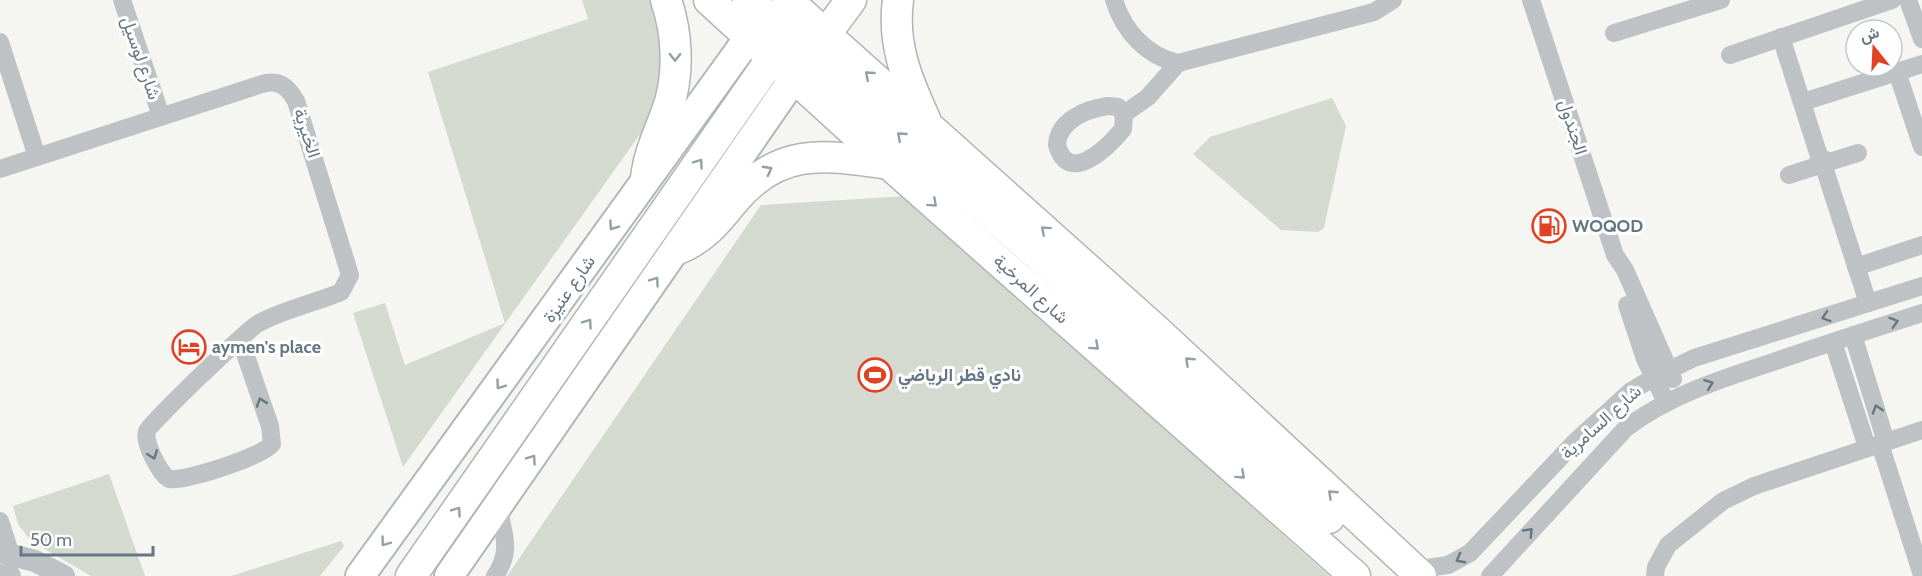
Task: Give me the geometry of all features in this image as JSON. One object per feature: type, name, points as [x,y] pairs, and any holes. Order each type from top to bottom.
[{"type":"highway","points":[[646,178],[653,144],[670,101],[674,80],[675,36],[666,0]]},
{"type":"highway","name":"شارع المرخية","points":[[709,0],[786,27],[929,127],[1157,331],[1411,567]]},
{"type":"highway","name":"شارع عنيزة","points":[[786,27],[852,0]]},
{"type":"highway","points":[[898,0],[898,47],[902,64],[929,127]]},
{"type":"highway","points":[[411,576],[786,27],[1343,530],[1411,567]]},
{"type":"highway","name":"شارع المرخية","points":[[786,27],[889,164],[1354,576]]},
{"type":"highway","points":[[678,249],[706,233],[748,184],[775,166],[817,155],[889,164]]},
{"type":"main road","name":"شارع عنيزة","points":[[360,576],[544,325],[646,178],[786,27]]},
{"type":"main road","name":"شارع عنيزة","points":[[448,576],[678,249],[786,27]]},
{"type":"street","name":"شارع لوسيل","points":[[122,0],[161,116]]},
{"type":"street","points":[[1114,0],[1127,27],[1142,46],[1161,59],[1179,63],[1374,12],[1393,0]]},
{"type":"street","name":"الجندول","points":[[1531,0],[1615,255],[1625,270],[1661,374],[1674,398]]},
{"type":"street","points":[[1614,33],[1721,0]]},
{"type":"street","points":[[1730,55],[1892,0]]},
{"type":"street","points":[[1908,0],[1922,39]]},
{"type":"street","points":[[1781,37],[1868,303]]},
{"type":"street","points":[[0,42],[37,157]]},
{"type":"street","points":[[1124,114],[1148,97],[1179,63]]},
{"type":"street","points":[[1904,70],[1922,64]]},
{"type":"street","points":[[1803,102],[1878,78]]},
{"type":"street","points":[[1899,78],[1922,147]]},
{"type":"street","name":"الخيرية","points":[[0,169],[270,82],[283,85],[296,101],[350,275],[341,292],[259,323],[240,339],[185,392],[147,432],[147,440],[163,476],[169,479],[183,478],[267,449],[272,444],[272,435],[240,339]]},
{"type":"street","points":[[1790,175],[1858,153]]},
{"type":"street","points":[[1856,267],[1922,244]]},
{"type":"street","name":"شارع السامرية","points":[[1411,567],[1448,565],[1470,553],[1575,442],[1631,391],[1661,374],[1694,358],[1922,286]]},
{"type":"street","name":"شارع السامرية","points":[[1490,576],[1626,428],[1674,398],[1922,313]]},
{"type":"street","points":[[1853,335],[1878,444]]},
{"type":"street","points":[[1833,342],[1878,444],[1922,575]]},
{"type":"street","points":[[1655,576],[1656,567],[1668,546],[1723,501],[1754,486],[1922,430]]},
{"type":"street","points":[[495,576],[505,560],[506,550],[498,507]]},
{"type":"street","points":[[0,521],[5,552],[36,561],[64,576]]},
{"type":"street","points":[[0,575],[10,576]]},
{"type":"shaded area","points":[[582,0],[658,0],[669,51],[653,116],[403,467],[353,313],[385,303],[405,365],[505,323],[428,72],[588,19]]},
{"type":"shaded area","points":[[1332,98],[1346,126],[1324,228],[1318,232],[1281,230],[1193,154],[1210,137]]},
{"type":"shaded area","name":"نادي قطر الرياضي","points":[[906,196],[1329,576],[507,576],[761,205]]},
{"type":"shaded area","points":[[109,474],[145,576],[91,576],[31,541],[18,524],[13,506]]},
{"type":"shaded area","points":[[341,541],[344,546],[320,576],[231,576]]},
{"type":"place","name":"WOQOD","points":[[1549,226]]},
{"type":"place","name":"aymen's place","points":[[189,347]]},
{"type":"place","name":"نادي قطر الرياضي","points":[[875,375]]}]
